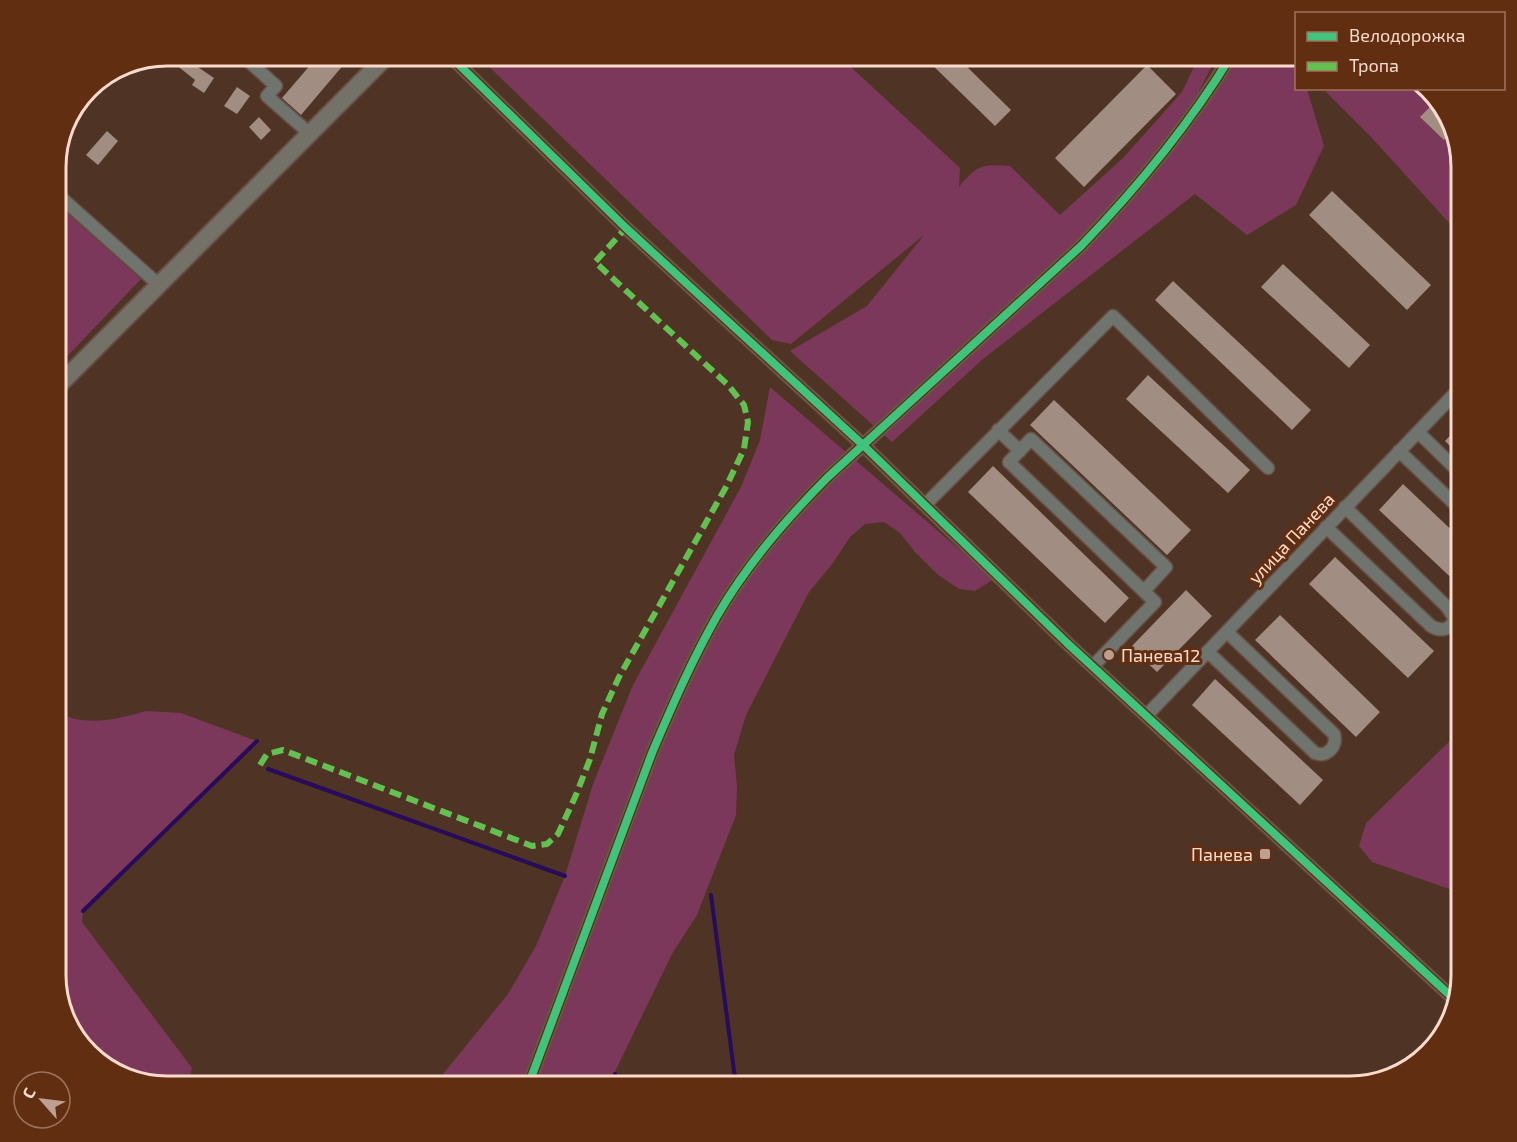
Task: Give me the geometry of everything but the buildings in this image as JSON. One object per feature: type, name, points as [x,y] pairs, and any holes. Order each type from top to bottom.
[{"type":"main road","points":[[66,378],[377,66]]},
{"type":"street","points":[[254,66],[276,86],[267,96],[309,133]]},
{"type":"street","points":[[460,66],[626,228],[863,445],[1093,666],[1449,994]]},
{"type":"street","points":[[532,1076],[652,753],[718,615],[764,548],[795,510],[1081,246],[1120,205],[1196,110],[1225,66]]},
{"type":"street","points":[[66,202],[159,285]]},
{"type":"street","points":[[926,505],[1113,316],[1268,468]]},
{"type":"street","name":"улица Панева","points":[[1147,716],[1451,397]]},
{"type":"street","points":[[999,430],[1020,451]]},
{"type":"street","points":[[1418,432],[1451,464]]},
{"type":"street","points":[[1093,666],[1155,602],[1009,462],[1031,439],[1166,567],[1144,591]]},
{"type":"street","points":[[1399,451],[1451,500]]},
{"type":"street","points":[[1345,507],[1451,612]]},
{"type":"street","points":[[1326,527],[1431,626],[1442,630],[1451,624]]},
{"type":"street","points":[[1208,652],[1315,753],[1321,756],[1334,746],[1336,740],[1334,734],[1227,632]]},
{"type":"shaded area","points":[[488,66],[850,66],[960,168],[959,187],[976,170],[993,165],[1010,166],[1060,215],[1123,158],[1182,92],[1194,66],[1212,66],[1199,91],[1207,98],[1220,87],[1233,66],[1295,66],[1295,90],[1307,90],[1324,146],[1296,205],[1247,235],[1195,194],[983,359],[892,442],[790,351],[867,306],[924,235],[791,344],[772,340]]},
{"type":"shaded area","points":[[1328,90],[1414,90],[1426,100],[1441,122],[1449,147],[1451,225],[1371,137],[1326,92]]},
{"type":"shaded area","points":[[66,212],[141,279],[66,358]]},
{"type":"shaded area","points":[[770,387],[994,579],[975,591],[959,589],[937,574],[900,533],[884,522],[865,524],[850,537],[833,563],[809,592],[746,715],[734,755],[737,787],[736,815],[697,915],[672,954],[613,1076],[442,1076],[508,994],[536,946],[565,876],[593,784],[633,685],[741,487],[760,440]]},
{"type":"shaded area","points":[[146,711],[181,713],[257,741],[83,911],[82,922],[192,1068],[190,1076],[147,1074],[122,1066],[91,1042],[76,1020],[69,1001],[66,982],[66,717],[89,721],[123,717]]},
{"type":"shaded area","points":[[1451,740],[1451,890],[1372,862],[1359,846],[1366,823]]},
{"type":"waterway","points":[[83,911],[257,741]]},
{"type":"waterway","points":[[268,769],[565,876]]},
{"type":"waterway","points":[[711,895],[735,1076]]},
{"type":"marked path","points":[[260,765],[267,754],[283,750],[532,846],[547,844],[558,834],[590,759],[602,714],[619,677],[726,487],[744,449],[748,422],[744,405],[728,385],[595,262],[626,228]]},
{"type":"cycle path","points":[[460,66],[626,228],[863,445],[1067,643],[1449,994]]},
{"type":"cycle path","points":[[532,1076],[652,753],[699,649],[741,578],[782,526],[828,477],[1081,246],[1102,224],[1180,131],[1225,66]]},
{"type":"place","name":"Панева12","points":[[1109,655]]},
{"type":"place","name":"Панева","points":[[1265,854]]}]
